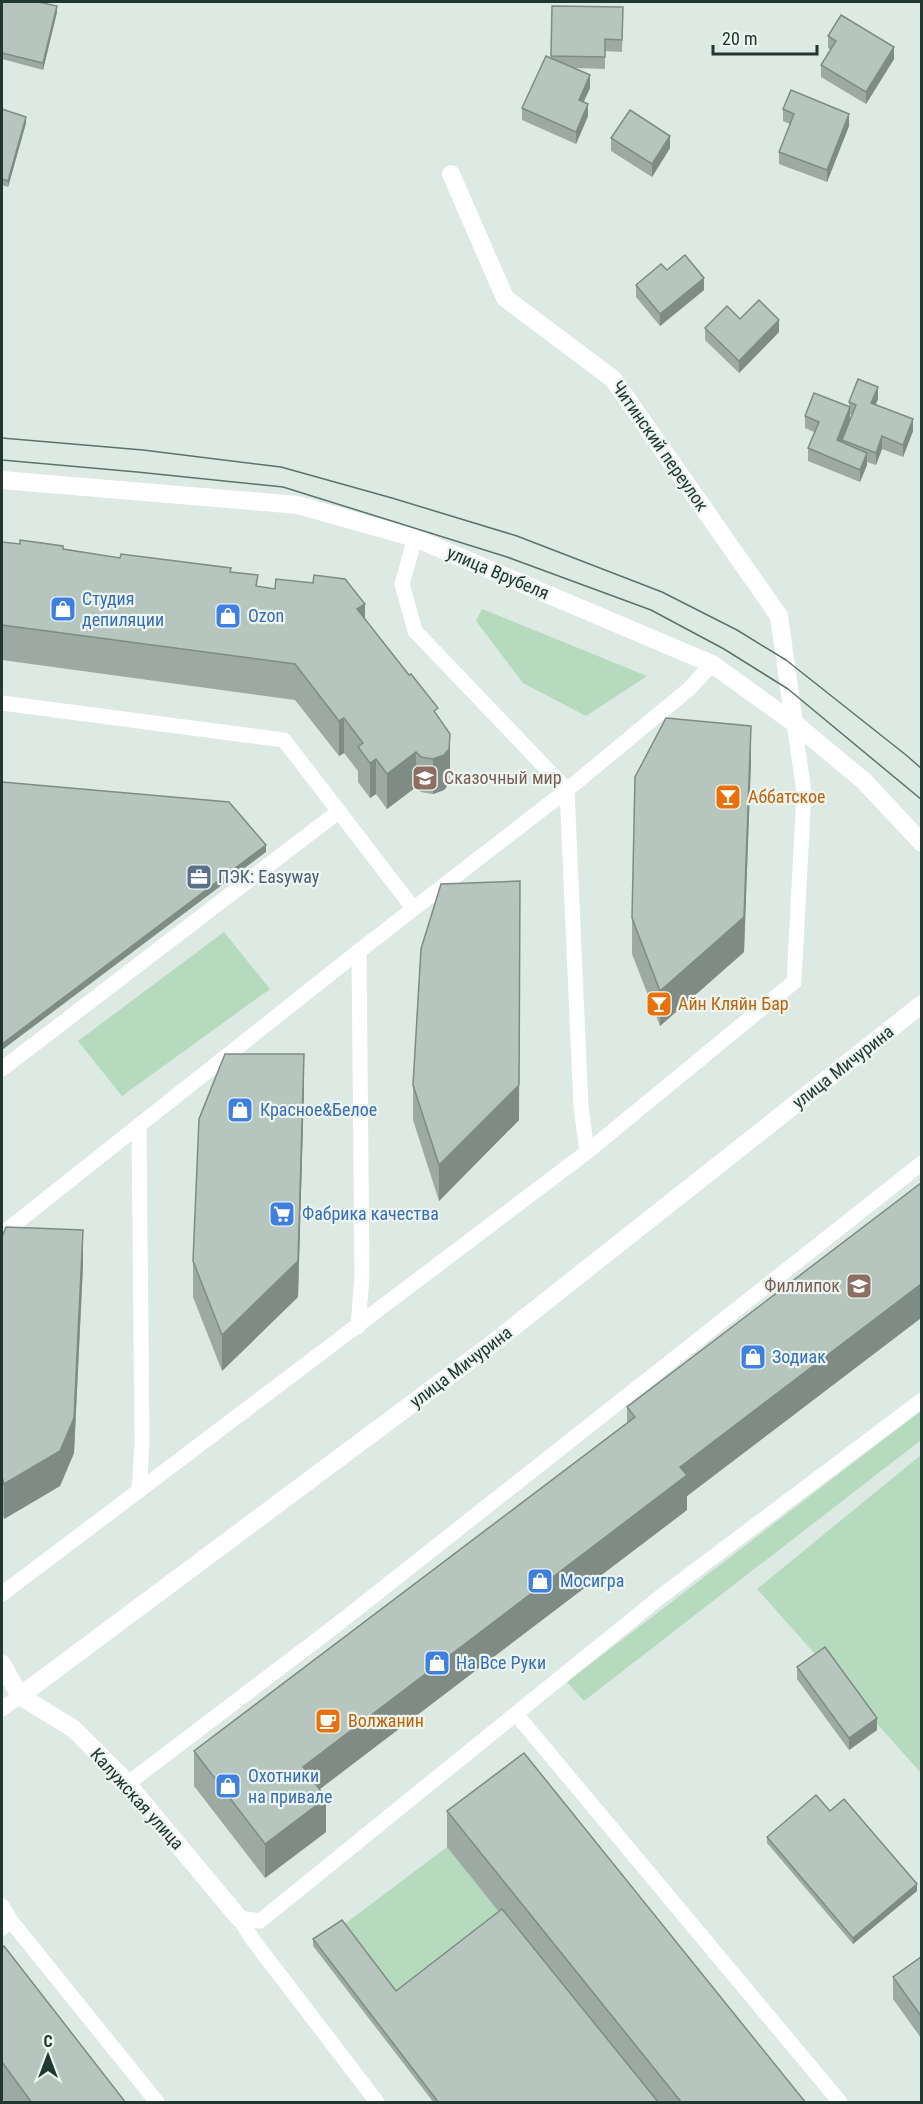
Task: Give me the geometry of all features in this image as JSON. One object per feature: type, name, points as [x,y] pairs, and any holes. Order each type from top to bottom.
[{"type":"street","name":"Читинский переулок","points":[[451,174],[506,298],[613,379],[779,616],[794,723]]},
{"type":"street","name":"улица Врубеля","points":[[2,480],[297,505],[415,538],[712,664],[794,723],[864,781],[921,843]]},
{"type":"street","name":"улица Мичурина","points":[[20,1696],[489,1347],[921,1004]]},
{"type":"street","points":[[2,1664],[20,1696]]},
{"type":"street","name":"Калужская улица","points":[[20,1696],[74,1729],[127,1784],[239,1918]]},
{"type":"lane","points":[[415,538],[402,584],[415,631],[567,790],[581,1107],[587,1152]]},
{"type":"lane","points":[[2,1234],[359,951],[567,790],[689,689],[712,664]]},
{"type":"lane","points":[[2,703],[284,740],[414,908]]},
{"type":"lane","points":[[2,1594],[587,1152],[794,982],[804,792],[794,723]]},
{"type":"lane","points":[[2,1069],[338,812]]},
{"type":"lane","points":[[358,1327],[362,1276],[359,951]]},
{"type":"lane","points":[[139,1125],[142,1443],[139,1491]]},
{"type":"lane","points":[[127,1784],[343,1620],[921,1163]]},
{"type":"lane","points":[[239,1918],[260,1921],[660,1597],[921,1400]]},
{"type":"lane","points":[[2,1708],[20,1696]]},
{"type":"lane","points":[[516,1714],[840,2103]]},
{"type":"lane","points":[[2,1906],[6,1925],[158,2103]]},
{"type":"lane","points":[[239,1918],[253,1940],[377,2103]]},
{"type":"green space","points":[[482,609],[647,676],[586,716],[523,683],[476,621]]},
{"type":"green space","points":[[224,932],[270,989],[122,1096],[78,1041]]},
{"type":"green space","points":[[921,1411],[921,1440],[584,1701],[567,1682]]},
{"type":"green space","points":[[921,1455],[921,1773],[757,1589]]},
{"type":"green space","points":[[447,1847],[502,1915],[396,1997],[342,1926]]},
{"type":"building","points":[[2,2],[39,2],[57,6],[43,63],[2,53]]},
{"type":"building","points":[[552,6],[623,7],[622,40],[605,39],[605,57],[551,56]]},
{"type":"building","points":[[841,15],[894,47],[866,92],[821,65],[836,41],[828,36]]},
{"type":"building","points":[[546,56],[590,75],[579,100],[588,104],[576,132],[522,108]]},
{"type":"building","points":[[791,90],[849,114],[827,170],[779,152],[794,114],[783,109]]},
{"type":"building","points":[[2,109],[26,117],[8,181],[2,179]]},
{"type":"building","points":[[630,110],[670,136],[652,164],[611,138]]},
{"type":"building","points":[[685,255],[704,278],[660,314],[636,285],[661,264],[667,270]]},
{"type":"building","points":[[759,300],[779,320],[739,361],[705,328],[727,306],[740,319]]},
{"type":"building","points":[[858,379],[878,387],[871,403],[913,419],[903,445],[882,436],[876,453],[842,440],[856,405],[849,402]]},
{"type":"building","points":[[814,393],[850,407],[837,440],[867,453],[860,470],[808,448],[819,422],[805,416]]},
{"type":"building","points":[[20,540],[120,558],[121,554],[231,568],[230,572],[258,575],[256,586],[275,589],[276,579],[313,583],[314,575],[345,579],[365,604],[357,609],[438,708],[434,711],[450,734],[449,749],[444,755],[433,759],[421,757],[416,752],[387,774],[376,759],[370,763],[358,747],[363,743],[344,718],[339,721],[295,664],[2,625],[2,542],[20,544]]},
{"type":"building","points":[[666,718],[751,726],[744,917],[660,991],[632,918],[635,777]]},
{"type":"building","points":[[2,782],[229,802],[266,845],[2,1044]]},
{"type":"building","points":[[520,881],[519,1085],[439,1165],[413,1085],[421,949],[441,884]]},
{"type":"building","points":[[225,1054],[304,1054],[298,1261],[222,1335],[193,1261],[199,1119]]},
{"type":"building","points":[[921,1183],[921,1284],[680,1467],[687,1475],[303,1767],[326,1798],[265,1844],[194,1751],[635,1417],[627,1407]]},
{"type":"building","points":[[6,1227],[83,1230],[74,1418],[60,1451],[4,1484],[2,1477],[2,1237]]},
{"type":"building","points":[[825,1647],[877,1718],[849,1738],[797,1667]]},
{"type":"building","points":[[524,1753],[806,2103],[682,2103],[447,1811]]},
{"type":"building","points":[[816,1795],[830,1811],[844,1799],[917,1884],[853,1938],[767,1837]]},
{"type":"building","points":[[502,1909],[659,2103],[439,2103],[313,1939],[342,1920],[396,1991]]},
{"type":"building","points":[[4,1946],[126,2103],[32,2103],[2,2062],[2,1949]]},
{"type":"building","points":[[921,1957],[921,2016],[893,1977]]},
{"type":"tram line","points":[[2,438],[143,450],[281,467],[517,536],[662,592],[737,630],[786,660],[922,769]]},
{"type":"tram line","points":[[2,460],[283,487],[507,557],[651,610],[724,649],[788,689],[922,800]]},
{"type":"place","name":"Студия депиляции","points":[[63,609]]},
{"type":"place","name":"Ozon","points":[[228,616]]},
{"type":"place","name":"Сказочный мир","points":[[425,778]]},
{"type":"place","name":"Аббатское","points":[[728,797]]},
{"type":"place","name":"ПЭК: Easyway","points":[[199,877]]},
{"type":"place","name":"Айн Кляйн Бар","points":[[659,1004]]},
{"type":"place","name":"Красное&Белое","points":[[240,1110]]},
{"type":"place","name":"Фабрика качества","points":[[282,1214]]},
{"type":"place","name":"Филлипок","points":[[859,1286]]},
{"type":"place","name":"Зодиак","points":[[753,1357]]},
{"type":"place","name":"Мосигра","points":[[540,1581]]},
{"type":"place","name":"На Все Руки","points":[[437,1663]]},
{"type":"place","name":"Волжанин","points":[[328,1721]]},
{"type":"place","name":"Охотники на привале","points":[[228,1786]]}]
